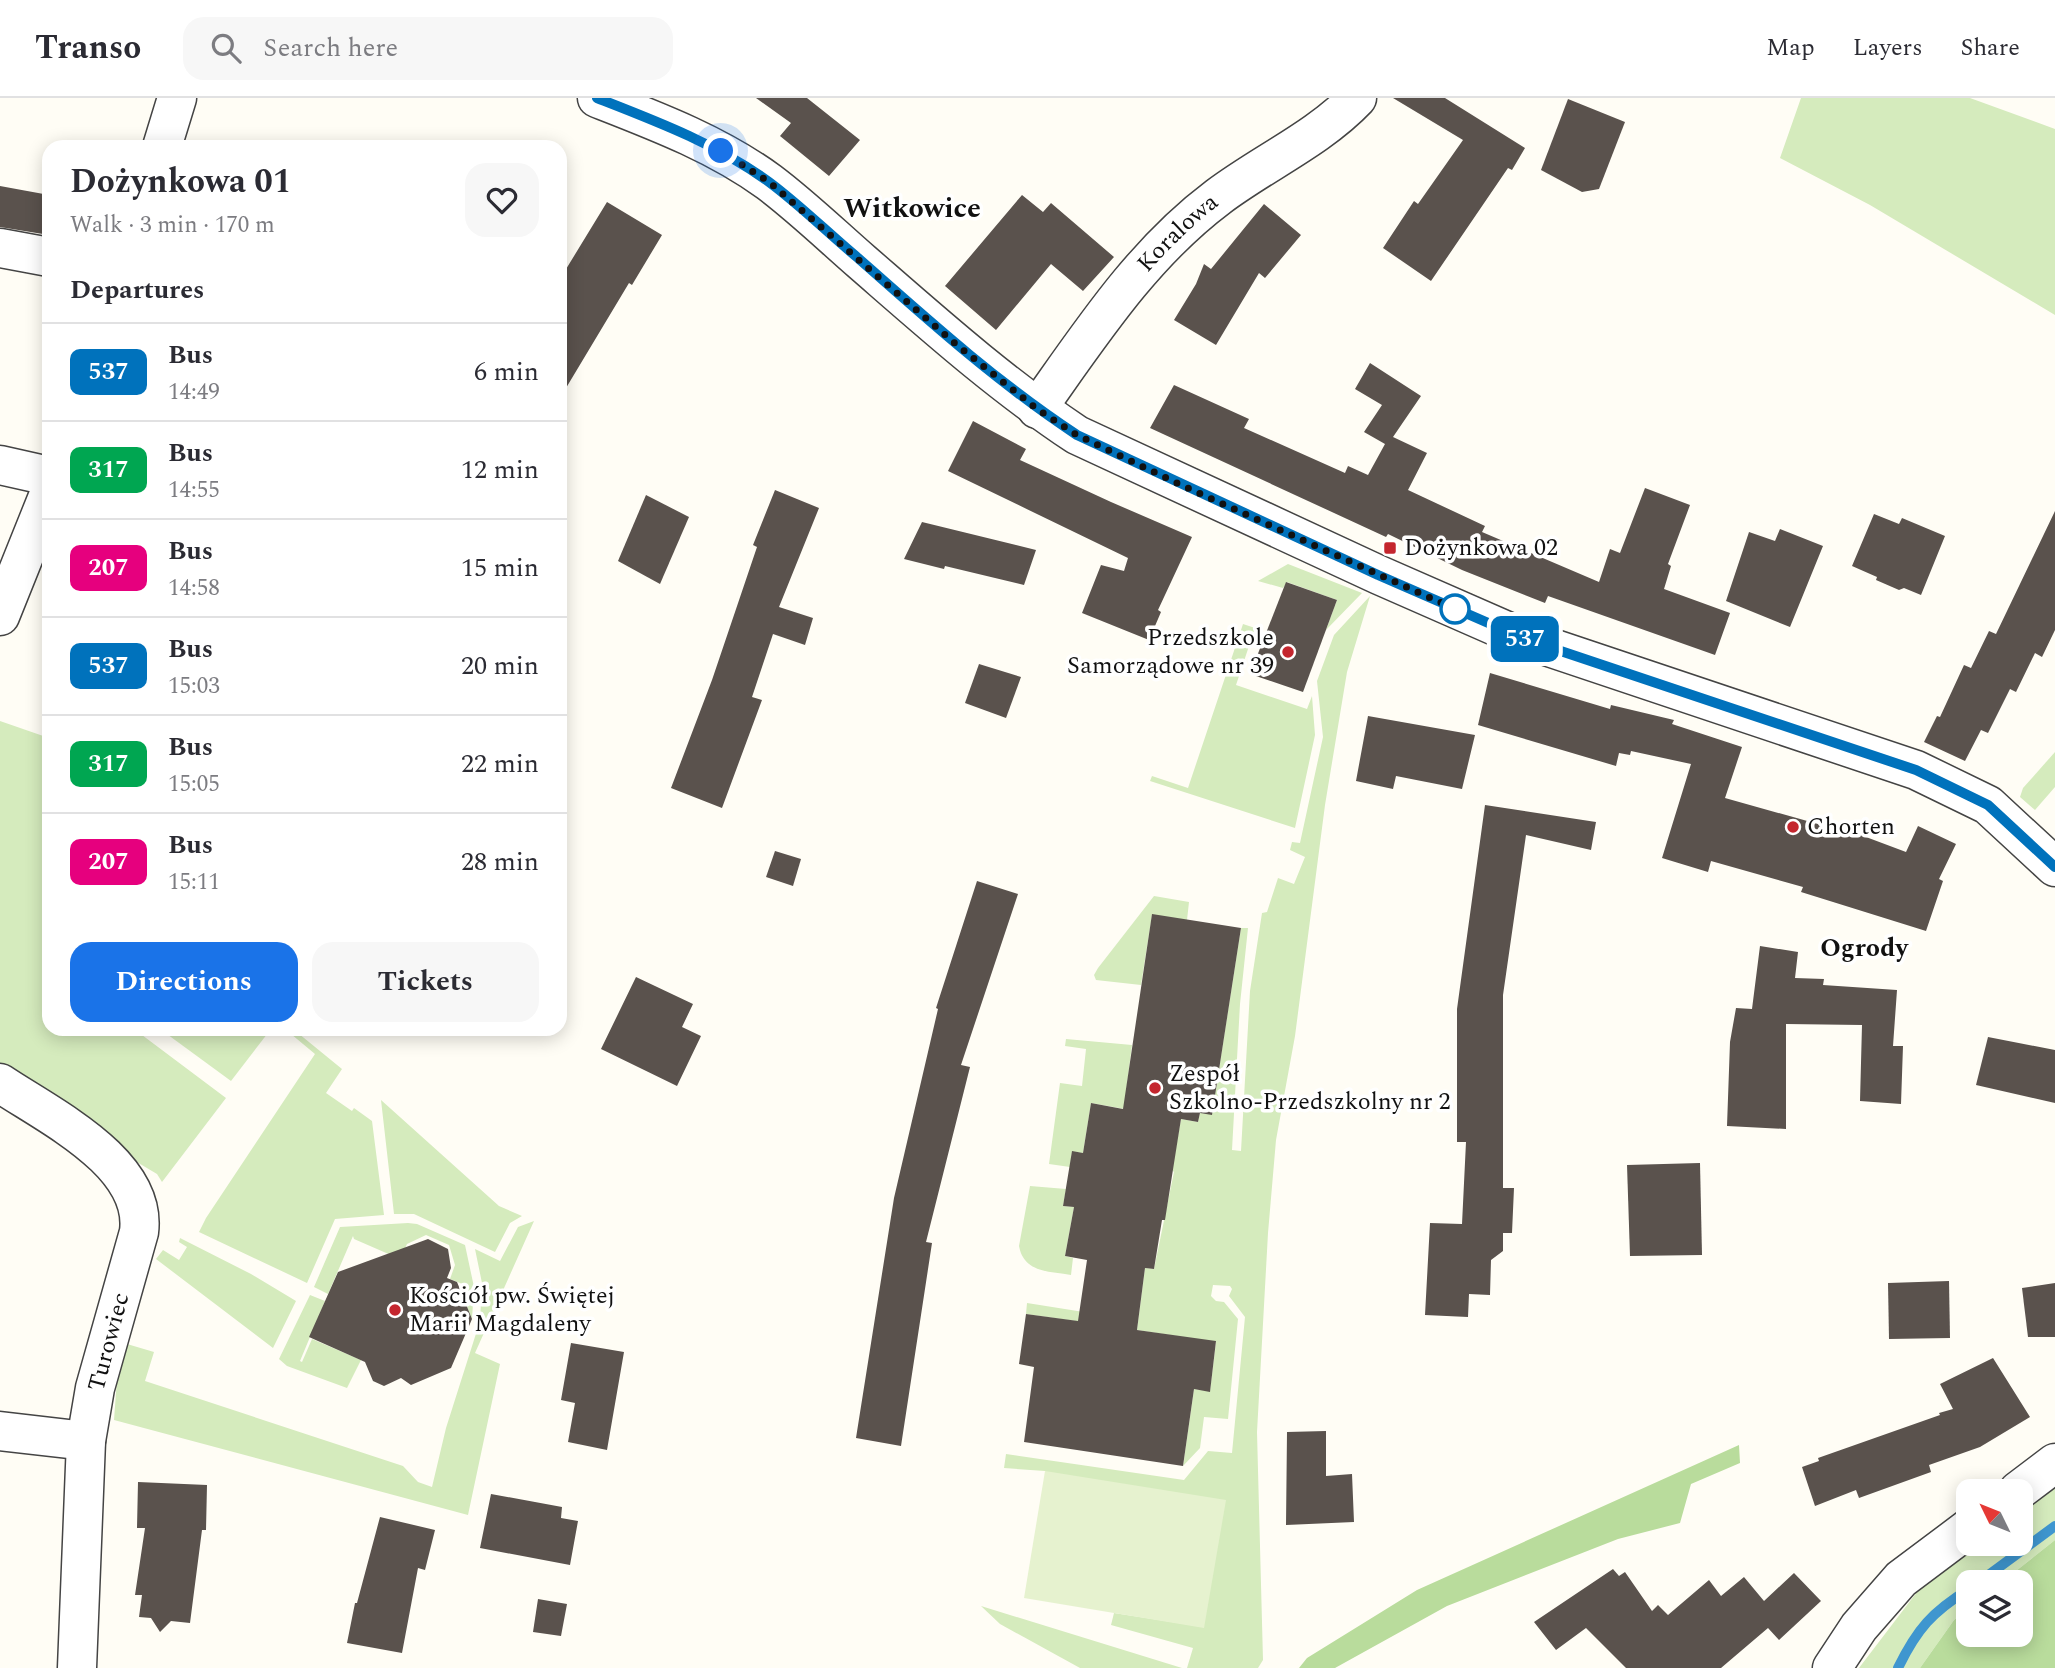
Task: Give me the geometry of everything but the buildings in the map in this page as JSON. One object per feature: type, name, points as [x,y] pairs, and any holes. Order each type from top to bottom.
[{"type":"street","points":[[164,140],[177,98]]},
{"type":"street","points":[[597,98],[721,151],[769,182],[957,345],[1037,409],[1077,435],[1525,639],[1916,770],[1988,805],[2055,867]]},
{"type":"street","name":"Koralowa","points":[[1037,409],[1131,279],[1174,234],[1217,198],[1336,120],[1357,98]]},
{"type":"street","points":[[0,248],[42,256]]},
{"type":"street","points":[[0,466],[42,474]]},
{"type":"street","points":[[0,617],[42,512]]},
{"type":"street","name":"Turowiec","points":[[0,1083],[96,1147],[115,1165],[139,1204],[141,1218],[95,1388],[86,1441],[77,1668]]},
{"type":"street","points":[[0,1431],[86,1441]]},
{"type":"street","points":[[2034,1479],[2055,1463]]},
{"type":"street","points":[[1832,1668],[1859,1628],[1901,1579],[1956,1538]]},
{"type":"green space","points":[[1801,98],[1970,98],[2055,129],[2055,315],[1870,205],[1780,158]]},
{"type":"green space","points":[[1288,564],[1362,593],[1326,630],[1337,600],[1287,582],[1283,588],[1258,581]]},
{"type":"green space","points":[[1370,596],[1347,672],[1325,805],[1295,1036],[1276,1140],[1257,1432],[1263,1660],[1258,1668],[1187,1668],[1193,1648],[1111,1625],[1114,1613],[1204,1627],[1045,1471],[1004,1468],[1006,1454],[1184,1480],[1208,1451],[1232,1453],[1245,1317],[1229,1296],[1232,1289],[1230,1286],[1213,1285],[1211,1296],[1216,1301],[1224,1302],[1238,1319],[1228,1419],[1204,1417],[1200,1448],[1183,1466],[1194,1389],[1210,1391],[1216,1342],[1137,1330],[1145,1268],[1154,1269],[1174,1172],[1172,1170],[1181,1119],[1198,1122],[1200,1113],[1212,1114],[1241,928],[1248,928],[1240,1004],[1232,1150],[1241,1151],[1250,991],[1262,913],[1267,912],[1278,878],[1294,884],[1305,857],[1290,850],[1292,842],[1300,843],[1323,737],[1317,681],[1334,635]]},
{"type":"green space","points":[[1243,624],[1255,628],[1236,685],[1307,709],[1312,696],[1315,735],[1295,828],[1150,781],[1152,776],[1188,788]]},
{"type":"green space","points":[[0,721],[42,736],[42,1036],[143,1036],[226,1098],[162,1182],[157,1174],[120,1152],[0,1065]]},
{"type":"green space","points":[[2055,752],[2055,787],[2035,810],[2020,797],[2023,788]]},
{"type":"green space","points":[[1154,896],[1189,902],[1187,920],[1152,915],[1141,985],[1096,980],[1094,975],[1098,968]]},
{"type":"green space","points":[[170,1036],[266,1036],[231,1081]]},
{"type":"green space","points":[[293,1036],[302,1036],[342,1069],[326,1093],[372,1121],[384,1215],[335,1219],[307,1283],[199,1232],[315,1054]]},
{"type":"green space","points":[[1066,1039],[1132,1045],[1126,1092],[1136,1111],[1091,1103],[1083,1153],[1072,1152],[1070,1167],[1049,1164],[1060,1083],[1082,1086],[1086,1049],[1065,1046]]},
{"type":"green space","points":[[381,1100],[499,1206],[522,1216],[510,1223],[495,1252],[414,1214],[394,1214]]},
{"type":"green space","points":[[1030,1186],[1066,1189],[1063,1206],[1074,1207],[1065,1256],[1073,1258],[1071,1275],[1039,1269],[1032,1266],[1022,1255],[1019,1246]]},
{"type":"green space","points":[[534,1221],[475,1353],[500,1364],[468,1515],[114,1420],[119,1351],[127,1344],[154,1352],[145,1381],[403,1466],[418,1482],[432,1487],[446,1428],[480,1321],[482,1283],[475,1249],[500,1261],[518,1227]]},
{"type":"green space","points":[[417,1224],[465,1245],[474,1287],[472,1319],[462,1294],[465,1285],[450,1279],[455,1265],[449,1245],[426,1235],[407,1244],[400,1259],[354,1239],[353,1236],[328,1294],[314,1287],[340,1227]]},
{"type":"green space","points":[[180,1238],[251,1274],[296,1301],[273,1348],[156,1259],[163,1250],[179,1260],[187,1247],[179,1242]]},
{"type":"green space","points":[[310,1295],[325,1301],[300,1361],[302,1362],[312,1339],[361,1360],[347,1388],[287,1366],[279,1359]]},
{"type":"green space","points":[[1027,1303],[1090,1313],[1089,1323],[1026,1314]]},
{"type":"green space","points":[[1739,1445],[1740,1463],[1691,1484],[1680,1523],[1618,1539],[1447,1606],[1335,1668],[1299,1668],[1307,1658],[1417,1590]]},
{"type":"green space","points":[[1045,1471],[1226,1500],[1204,1628],[1024,1598]]},
{"type":"green space","points":[[2055,1486],[2055,1540],[2017,1570],[1956,1570],[1956,1618],[1920,1668],[1859,1668],[1917,1592],[1964,1556],[2034,1556],[2034,1502]]},
{"type":"green space","points":[[2055,1540],[2055,1668],[1920,1668],[1956,1618],[1956,1647],[2033,1647],[2033,1570],[2017,1570]]},
{"type":"green space","points":[[981,1606],[1182,1668],[1080,1668],[1000,1624]]},
{"type":"waterway","points":[[1995,1570],[2055,1526]]},
{"type":"waterway","points":[[1898,1668],[1927,1622],[1956,1598]]},
{"type":"bus line","name":"537","points":[[597,98],[721,151],[769,182],[957,345],[1037,409],[1077,435],[1378,575],[1525,639],[1916,770],[1988,805],[2055,867]]},
{"type":"place","name":"Dożynkowa 02","points":[[1390,548]]},
{"type":"place","name":"Przedszkole Samorządowe nr 39","points":[[1288,652]]},
{"type":"place","name":"Chorten","points":[[1793,827]]},
{"type":"place","name":"Zespół Szkolno-Przedszkolny nr 2","points":[[1155,1088]]},
{"type":"place","name":"Kościół pw. Świętej Marii Magdaleny","points":[[395,1310]]},
{"type":"district","name":"Witkowice","points":[[912,208]]},
{"type":"district","name":"Ogrody","points":[[1864,948]]},
{"type":"route","points":[[721,151],[769,182],[957,345],[1037,409],[1077,435],[1455,609]]}]
